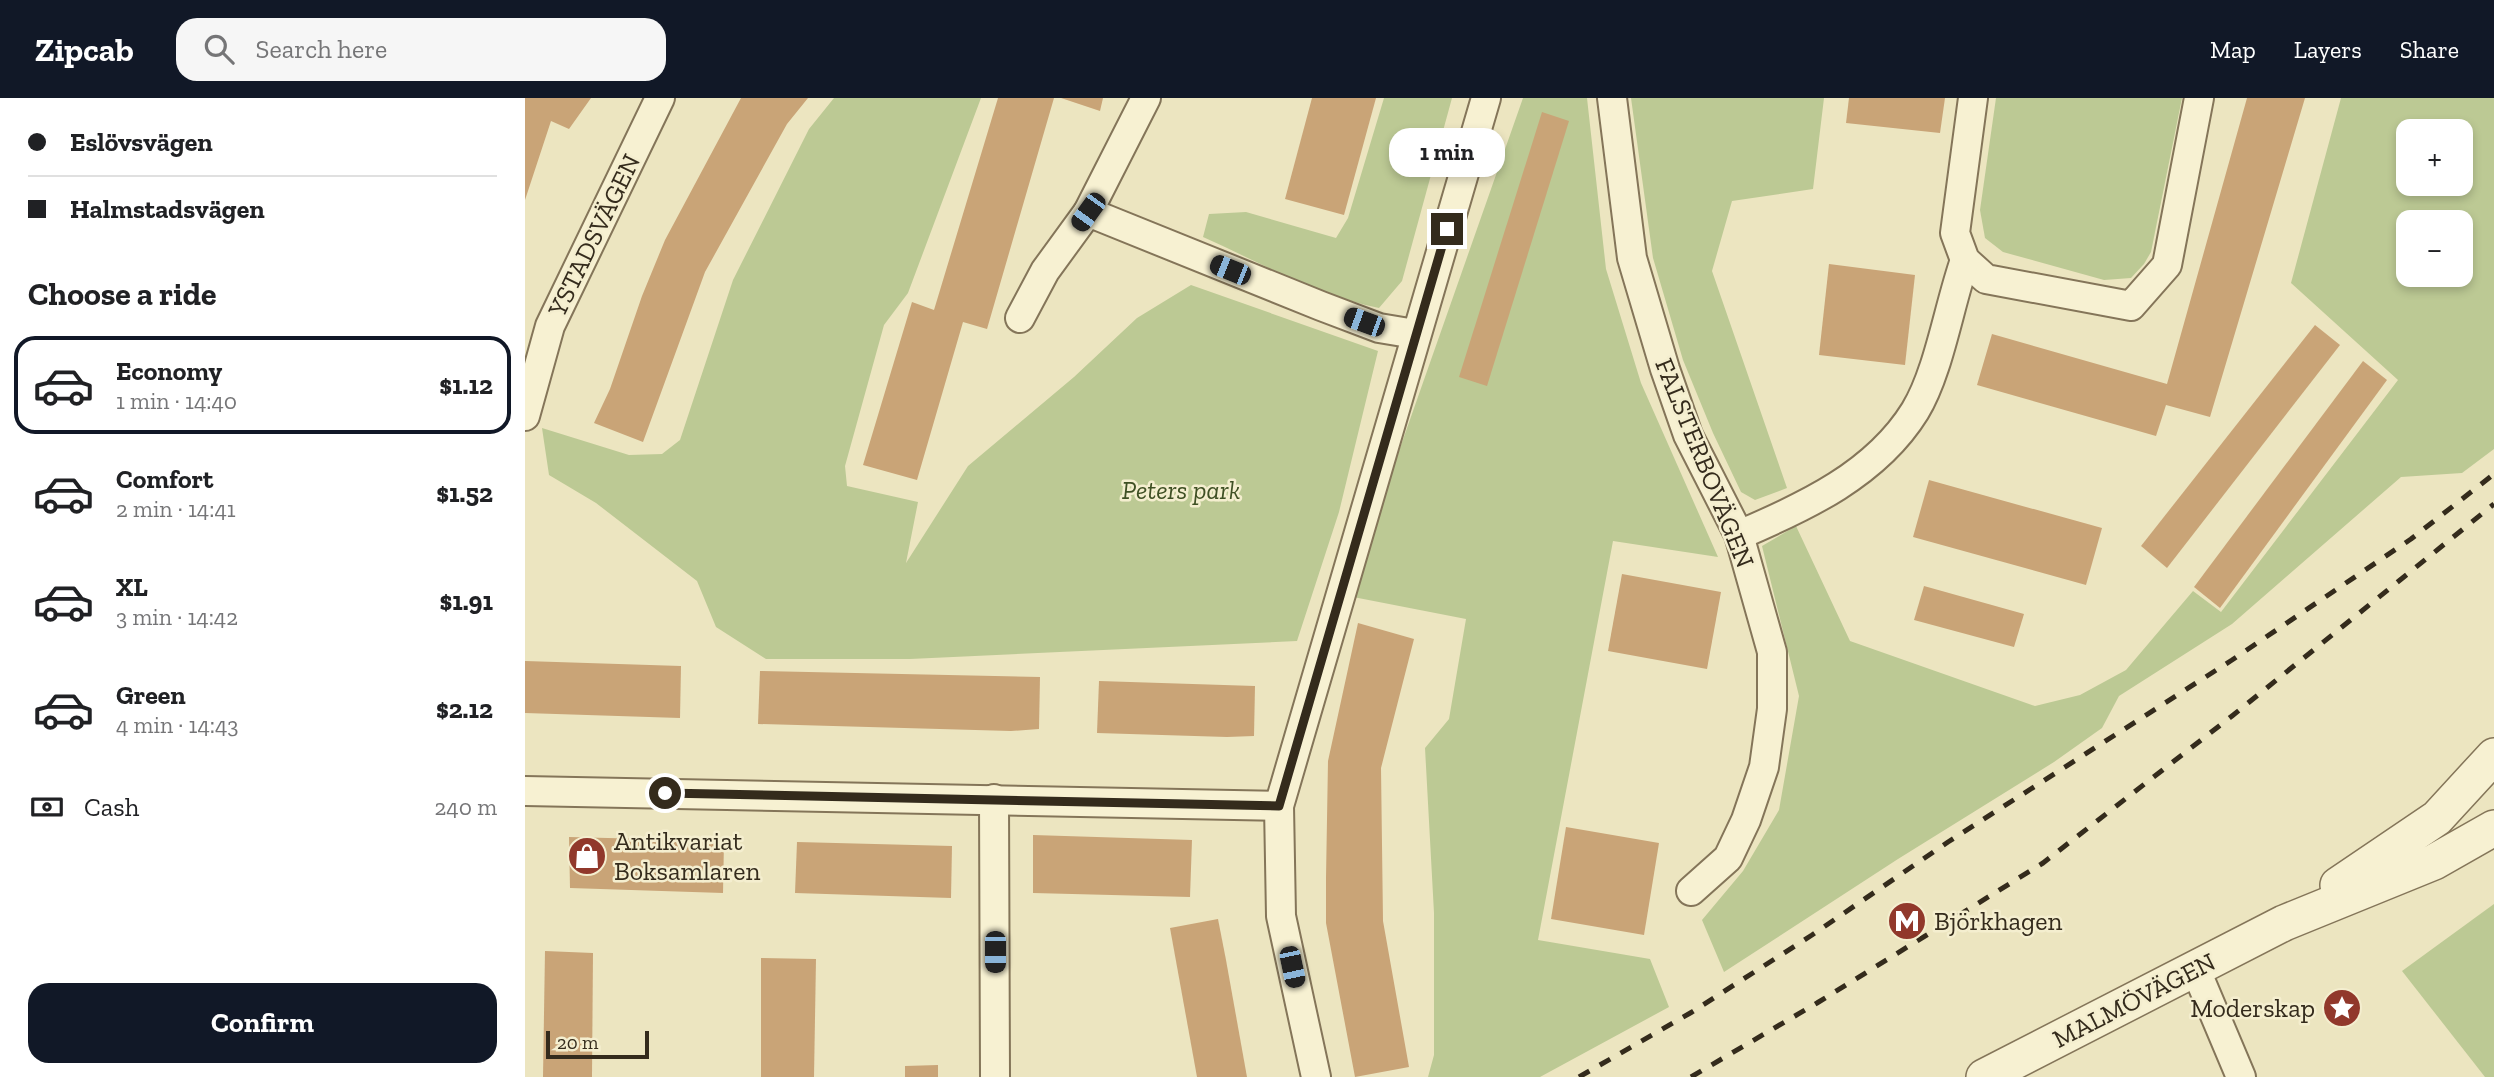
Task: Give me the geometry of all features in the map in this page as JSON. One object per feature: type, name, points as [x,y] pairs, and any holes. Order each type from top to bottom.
[{"type":"street","name":"YSTADSVÄGEN","points":[[525,416],[550,326],[660,98]]},
{"type":"street","points":[[1020,318],[1045,271],[1088,212],[1146,98]]},
{"type":"street","points":[[1316,1077],[1281,916],[1279,806],[1486,98]]},
{"type":"street","name":"FALSTERBOVÄGEN","points":[[1612,98],[1632,258],[1688,435],[1739,535],[1772,652],[1772,709],[1764,767],[1746,820],[1728,858],[1691,891]]},
{"type":"street","points":[[1973,98],[1955,233],[1965,260],[1986,279],[2131,306],[2167,265],[2199,98]]},
{"type":"street","points":[[1088,212],[1321,306],[1379,327],[1415,334]]},
{"type":"street","points":[[1739,535],[1808,505],[1875,459],[1907,421],[1915,411],[1934,366],[1965,260]]},
{"type":"street","name":"MALMÖVÄGEN","points":[[2284,923],[2437,818],[2494,756]]},
{"type":"street","points":[[525,790],[1279,806]]},
{"type":"street","points":[[994,799],[995,1077]]},
{"type":"street","name":"MALMÖVÄGEN","points":[[1985,1077],[2284,923],[2434,862],[2494,828]]},
{"type":"street","points":[[2195,968],[2241,1077]]},
{"type":"green space","name":"Peters park","points":[[834,98],[981,98],[908,293],[884,325],[845,466],[847,486],[918,502],[906,563],[968,466],[1074,377],[1137,318],[1191,285],[1378,351],[1339,512],[1297,641],[910,659],[766,659],[716,627],[697,581],[596,503],[549,475],[542,428],[629,455],[662,454],[680,440],[733,280],[809,129]]},
{"type":"green space","points":[[1384,98],[1452,98],[1402,281],[1379,308],[1311,287],[1203,237],[1209,214],[1246,212],[1336,238],[1348,218]]},
{"type":"green space","points":[[1523,98],[1587,98],[1606,269],[1641,383],[1718,557],[1613,541],[1538,940],[1650,959],[1669,1007],[1540,1077],[1428,1077],[1434,1055],[1434,913],[1425,748],[1449,719],[1466,619],[1348,596]]},
{"type":"green space","points":[[1631,98],[1824,98],[1813,189],[1732,201],[1712,271],[1787,488],[1755,500],[1741,492],[1683,360],[1653,258]]},
{"type":"green space","points":[[1996,98],[2182,98],[2151,252],[2131,278],[2104,280],[2003,252],[1985,238],[1980,210]]},
{"type":"green space","points":[[2341,98],[2494,98],[2494,449],[2462,473],[2401,477],[2232,624],[2119,696],[2102,728],[2054,762],[1724,972],[1702,920],[1743,871],[1779,810],[1799,696],[1762,546],[1796,526],[1850,641],[2035,706],[2080,695],[2126,670],[2193,591],[2221,612],[2398,380],[2291,283]]},
{"type":"green space","points":[[2494,904],[2494,1077],[2485,1077],[2402,971]]},
{"type":"building","points":[[525,98],[591,98],[569,129],[551,121],[525,200]]},
{"type":"building","points":[[741,98],[808,98],[787,124],[705,272],[643,442],[594,423],[610,389],[642,296],[665,240]]},
{"type":"building","points":[[998,98],[1054,98],[987,329],[963,322],[917,480],[863,465],[912,302],[934,310]]},
{"type":"building","points":[[1061,98],[1103,98],[1100,111]]},
{"type":"building","points":[[1312,98],[1376,98],[1344,215],[1285,199]]},
{"type":"building","points":[[1849,98],[1945,98],[1940,133],[1846,123]]},
{"type":"building","points":[[2247,98],[2305,98],[2210,417],[2166,405],[2156,436],[1977,385],[1992,334],[2167,384]]},
{"type":"building","points":[[1542,112],[1569,121],[1487,386],[1459,377]]},
{"type":"building","points":[[1829,264],[1915,275],[1905,365],[1819,355]]},
{"type":"building","points":[[2315,325],[2340,345],[2167,568],[2141,546]]},
{"type":"building","points":[[2363,361],[2387,380],[2220,608],[2194,587]]},
{"type":"building","points":[[1929,480],[2102,528],[2086,585],[1913,537]]},
{"type":"building","points":[[1622,574],[1721,592],[1707,669],[1608,651]]},
{"type":"building","points":[[1924,586],[2024,614],[2014,647],[1914,620]]},
{"type":"building","points":[[1358,623],[1414,639],[1381,768],[1383,921],[1409,1067],[1355,1077],[1326,923],[1326,878],[1328,761]]},
{"type":"building","points":[[525,661],[681,666],[680,718],[525,713]]},
{"type":"building","points":[[760,671],[1040,677],[1039,729],[1011,731],[758,724]]},
{"type":"building","points":[[1099,681],[1255,686],[1254,736],[1097,733]]},
{"type":"building","points":[[1566,827],[1659,843],[1644,935],[1551,919]]},
{"type":"building","points":[[1033,835],[1192,840],[1190,897],[1033,893]]},
{"type":"building","points":[[569,837],[724,841],[723,893],[570,888]]},
{"type":"building","points":[[797,842],[952,846],[951,898],[795,893]]},
{"type":"building","points":[[1218,919],[1247,1077],[1197,1077],[1170,928]]},
{"type":"building","points":[[545,951],[593,953],[592,1077],[543,1077]]},
{"type":"building","points":[[761,958],[816,959],[814,1077],[761,1077]]},
{"type":"building","points":[[938,1065],[938,1077],[905,1077],[905,1066]]},
{"type":"railway","points":[[1579,1077],[1692,1012],[1812,935],[1948,842],[2232,660],[2411,539],[2494,474]]},
{"type":"railway","points":[[1691,1077],[1817,1003],[2043,863],[2232,716],[2494,504]]},
{"type":"place","name":"Antikvariat Boksamlaren","points":[[587,856]]},
{"type":"place","name":"Björkhagen","points":[[1907,921]]},
{"type":"place","name":"Moderskap","points":[[2342,1008]]},
{"type":"route","points":[[665,793],[1279,806],[1447,229]]}]
